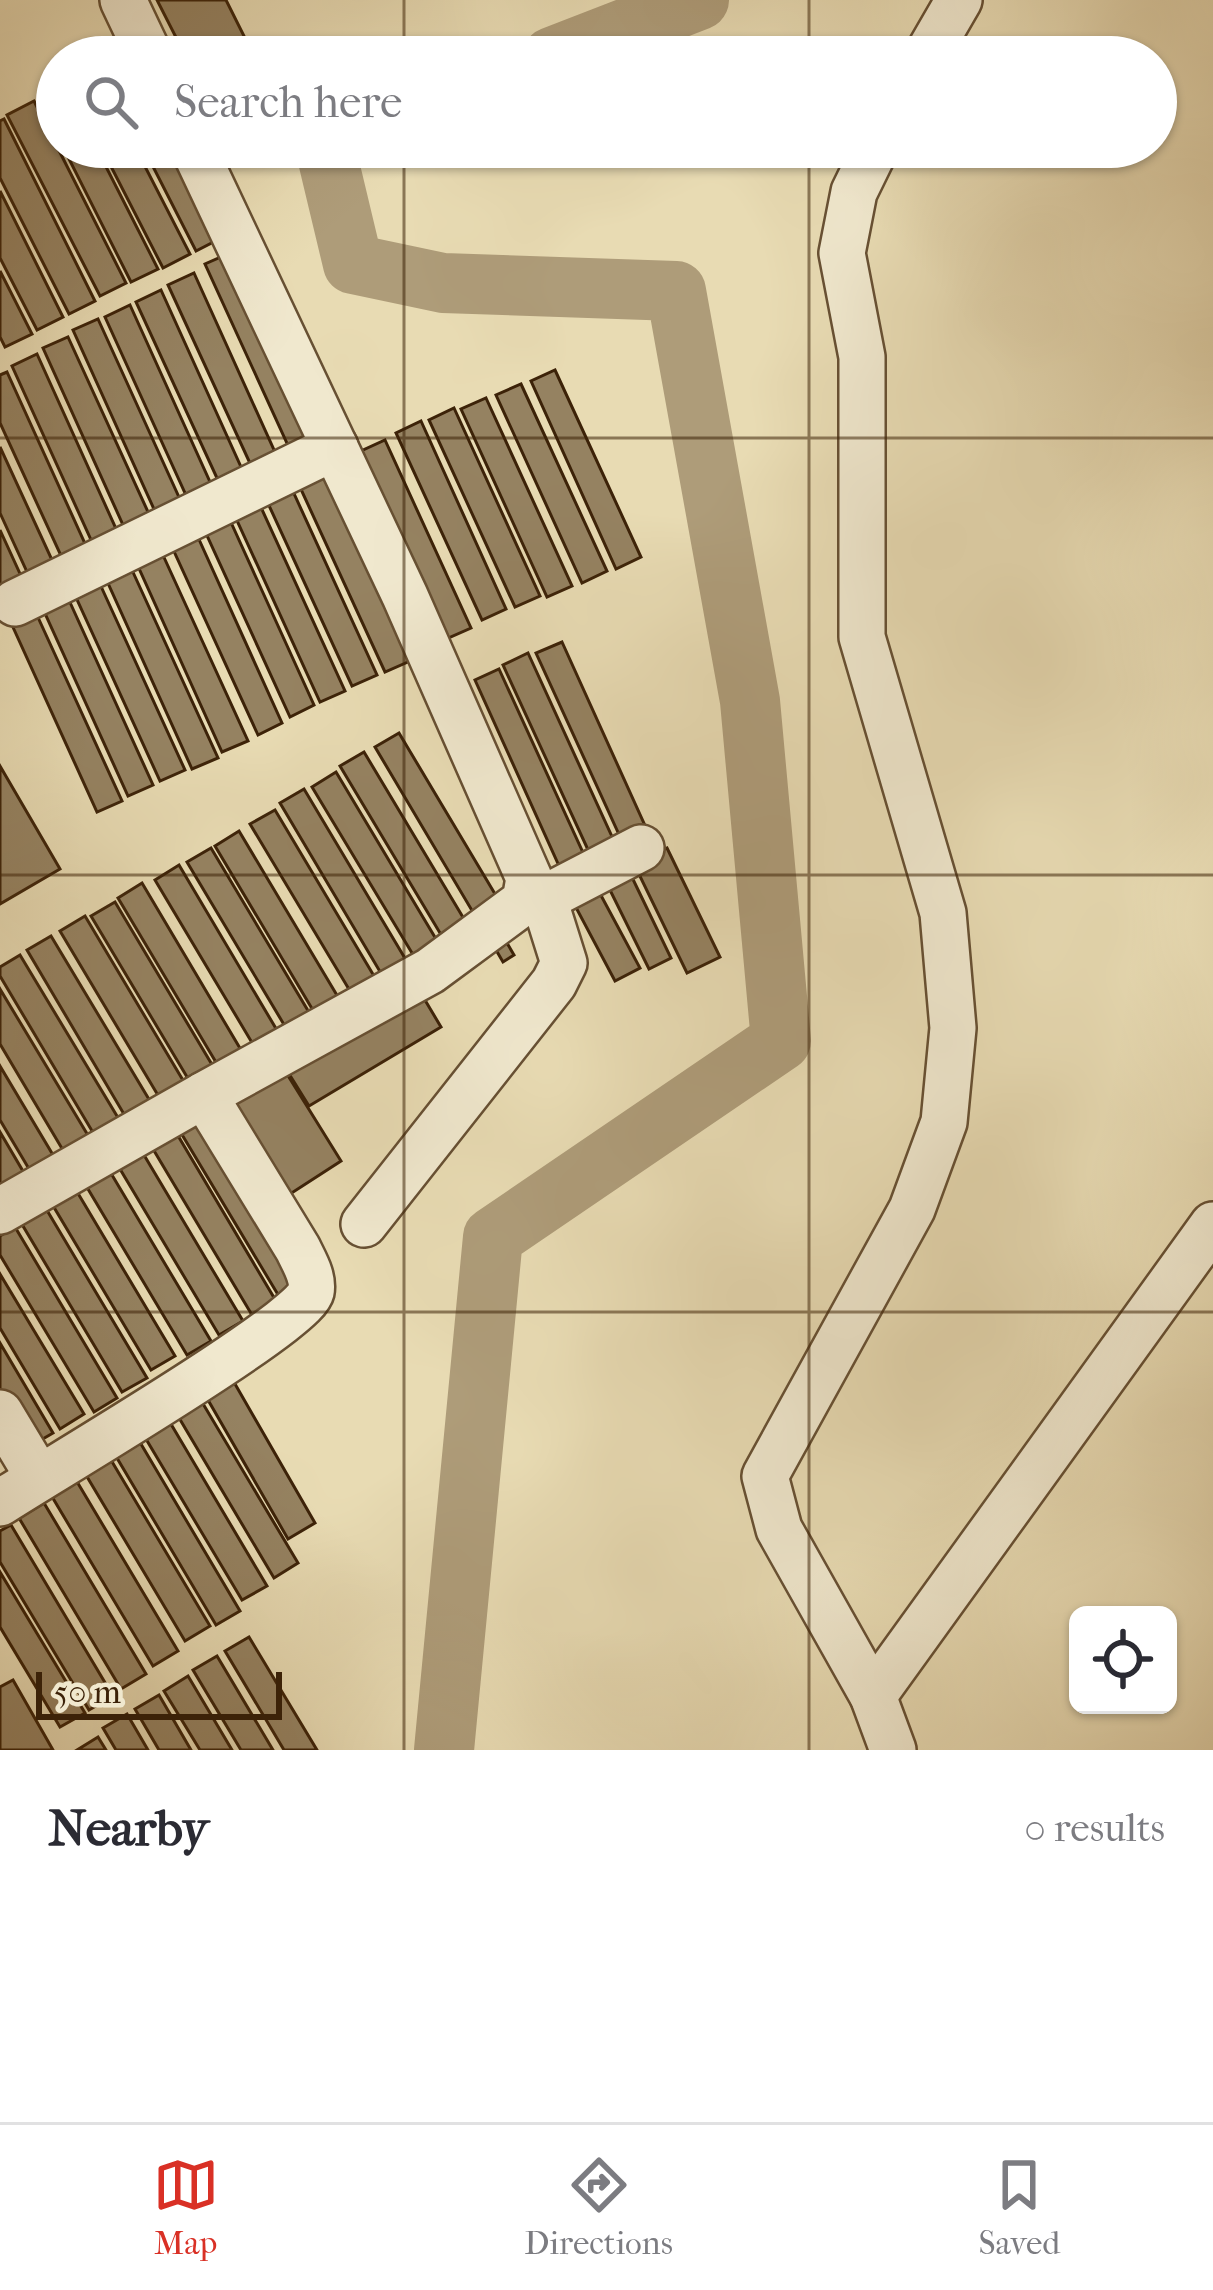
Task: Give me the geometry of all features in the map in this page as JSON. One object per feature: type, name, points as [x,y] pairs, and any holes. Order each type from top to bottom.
[{"type":"street","points":[[122,0],[140,36]]},
{"type":"street","points":[[938,36],[958,0]]},
{"type":"street","points":[[203,168],[434,661],[534,896],[548,912],[565,963],[364,1224]]},
{"type":"street","points":[[866,168],[854,192],[842,253],[862,356],[862,638],[943,914],[953,1028],[944,1122],[912,1209],[765,1475],[779,1528],[873,1696],[893,1750]]},
{"type":"street","points":[[15,603],[334,447]]},
{"type":"street","points":[[0,1211],[430,970],[525,901],[641,848]]},
{"type":"street","points":[[0,1503],[256,1343],[303,1307],[310,1292],[310,1274],[204,1095]]},
{"type":"street","points":[[873,1696],[1213,1225]]},
{"type":"street","points":[[0,1413],[39,1478]]},
{"type":"building","points":[[157,0],[226,0],[244,36],[175,36]]},
{"type":"building","points":[[34,101],[36,168],[68,168],[126,283],[100,296],[7,115]]},
{"type":"building","points":[[4,119],[95,301],[69,314],[0,178],[0,121]]},
{"type":"building","points":[[74,168],[107,168],[158,269],[131,282]]},
{"type":"building","points":[[112,168],[146,168],[190,254],[163,268]]},
{"type":"building","points":[[154,168],[188,168],[223,237],[196,251]]},
{"type":"building","points":[[0,191],[63,317],[37,330],[0,258]]},
{"type":"building","points":[[230,253],[316,441],[291,452],[205,264]]},
{"type":"building","points":[[0,271],[32,334],[5,347],[0,337]]},
{"type":"building","points":[[194,273],[279,461],[254,472],[168,285]]},
{"type":"building","points":[[161,290],[246,478],[222,489],[136,302]]},
{"type":"building","points":[[130,305],[215,493],[190,504],[105,317]]},
{"type":"building","points":[[98,319],[183,506],[158,518],[73,330]]},
{"type":"building","points":[[68,337],[154,525],[128,536],[43,348]]},
{"type":"building","points":[[37,354],[122,542],[97,553],[12,366]]},
{"type":"building","points":[[555,370],[641,557],[616,569],[531,381]]},
{"type":"building","points":[[7,372],[92,559],[68,571],[0,423],[0,375]]},
{"type":"building","points":[[521,384],[607,571],[582,583],[496,395]]},
{"type":"building","points":[[486,398],[572,586],[547,597],[461,409]]},
{"type":"building","points":[[454,408],[540,596],[515,607],[429,420]]},
{"type":"building","points":[[421,421],[506,609],[482,620],[396,433]]},
{"type":"building","points":[[385,440],[471,628],[446,639],[361,451]]},
{"type":"building","points":[[0,447],[58,573],[33,585],[0,513]]},
{"type":"building","points":[[324,474],[410,661],[385,672],[299,485]]},
{"type":"building","points":[[291,487],[377,675],[352,686],[266,499]]},
{"type":"building","points":[[259,503],[345,691],[320,702],[234,514]]},
{"type":"building","points":[[229,518],[314,705],[290,717],[204,529]]},
{"type":"building","points":[[0,530],[27,589],[0,596]]},
{"type":"building","points":[[197,535],[282,723],[258,735],[172,547]]},
{"type":"building","points":[[162,553],[248,741],[222,752],[137,564]]},
{"type":"building","points":[[132,570],[218,758],[192,769],[107,581]]},
{"type":"building","points":[[99,582],[185,770],[160,781],[74,593]]},
{"type":"building","points":[[68,598],[153,785],[128,796],[43,609]]},
{"type":"building","points":[[36,613],[122,801],[97,812],[12,625]]},
{"type":"building","points":[[562,642],[647,830],[622,841],[536,653]]},
{"type":"building","points":[[528,653],[614,841],[589,852],[503,665]]},
{"type":"building","points":[[499,669],[585,857],[560,868],[475,680]]},
{"type":"building","points":[[399,733],[501,904],[477,919],[375,747]]},
{"type":"building","points":[[364,752],[467,924],[443,938],[340,766]]},
{"type":"building","points":[[0,766],[60,869],[0,904]]},
{"type":"building","points":[[336,772],[439,944],[415,958],[312,787]]},
{"type":"building","points":[[304,789],[406,960],[382,975],[280,803]]},
{"type":"building","points":[[275,810],[377,981],[353,996],[250,824]]},
{"type":"building","points":[[239,831],[341,1002],[317,1017],[215,846]]},
{"type":"building","points":[[211,848],[313,1019],[289,1033],[187,862]]},
{"type":"building","points":[[667,848],[720,957],[687,973],[634,864]]},
{"type":"building","points":[[179,865],[281,1037],[257,1051],[155,880]]},
{"type":"building","points":[[628,869],[671,958],[649,969],[605,880]]},
{"type":"building","points":[[142,883],[244,1055],[220,1069],[118,898]]},
{"type":"building","points":[[597,888],[640,968],[615,981],[572,900]]},
{"type":"building","points":[[115,902],[217,1073],[193,1087],[91,916]]},
{"type":"building","points":[[85,916],[187,1087],[162,1102],[60,931]]},
{"type":"building","points":[[51,936],[153,1106],[128,1121],[27,950]]},
{"type":"building","points":[[507,943],[514,955],[503,962],[496,950]]},
{"type":"building","points":[[20,955],[123,1126],[98,1141],[0,976],[0,967]]},
{"type":"building","points":[[0,989],[92,1142],[67,1157],[0,1044]]},
{"type":"building","points":[[419,990],[441,1027],[309,1106],[286,1069]]},
{"type":"building","points":[[0,1066],[56,1160],[32,1174],[0,1120]]},
{"type":"building","points":[[282,1066],[341,1161],[287,1196],[227,1101]]},
{"type":"building","points":[[202,1113],[304,1284],[280,1298],[178,1128]]},
{"type":"building","points":[[174,1129],[276,1301],[252,1315],[150,1144]]},
{"type":"building","points":[[0,1132],[27,1178],[0,1187]]},
{"type":"building","points":[[141,1150],[243,1321],[219,1335],[117,1164]]},
{"type":"building","points":[[109,1170],[211,1341],[187,1355],[85,1184]]},
{"type":"building","points":[[73,1185],[175,1356],[151,1370],[49,1199]]},
{"type":"building","points":[[45,1207],[147,1378],[122,1392],[20,1221]]},
{"type":"building","points":[[15,1227],[117,1398],[94,1412],[0,1255],[0,1236]]},
{"type":"building","points":[[0,1274],[84,1414],[60,1429],[0,1328]]},
{"type":"building","points":[[0,1343],[53,1433],[29,1447],[0,1398]]},
{"type":"building","points":[[231,1377],[315,1523],[288,1539],[204,1393]]},
{"type":"building","points":[[196,1392],[298,1563],[274,1578],[172,1406]]},
{"type":"building","points":[[165,1414],[267,1586],[242,1600],[140,1429]]},
{"type":"building","points":[[138,1439],[240,1611],[216,1625],[114,1453]]},
{"type":"building","points":[[108,1455],[210,1626],[185,1641],[83,1470]]},
{"type":"building","points":[[76,1480],[178,1651],[153,1666],[51,1495]]},
{"type":"building","points":[[44,1503],[146,1674],[121,1689],[19,1518]]},
{"type":"building","points":[[11,1525],[113,1696],[89,1710],[0,1562],[0,1531]]},
{"type":"building","points":[[0,1572],[85,1713],[60,1727],[0,1627]]},
{"type":"building","points":[[249,1637],[317,1750],[284,1750],[225,1651]]},
{"type":"building","points":[[217,1656],[273,1750],[241,1750],[193,1670]]},
{"type":"building","points":[[188,1676],[232,1750],[200,1750],[164,1691]]},
{"type":"building","points":[[13,1680],[53,1750],[0,1750],[0,1687]]},
{"type":"building","points":[[159,1695],[191,1750],[159,1750],[135,1709]]},
{"type":"building","points":[[127,1714],[148,1750],[116,1750],[103,1728]]},
{"type":"building","points":[[98,1737],[106,1750],[77,1750]]},
{"type":"waterway","points":[[606,36],[699,0]]},
{"type":"waterway","points":[[330,168],[353,264],[443,283],[676,291],[750,701],[781,1041],[493,1237],[444,1750]]}]
